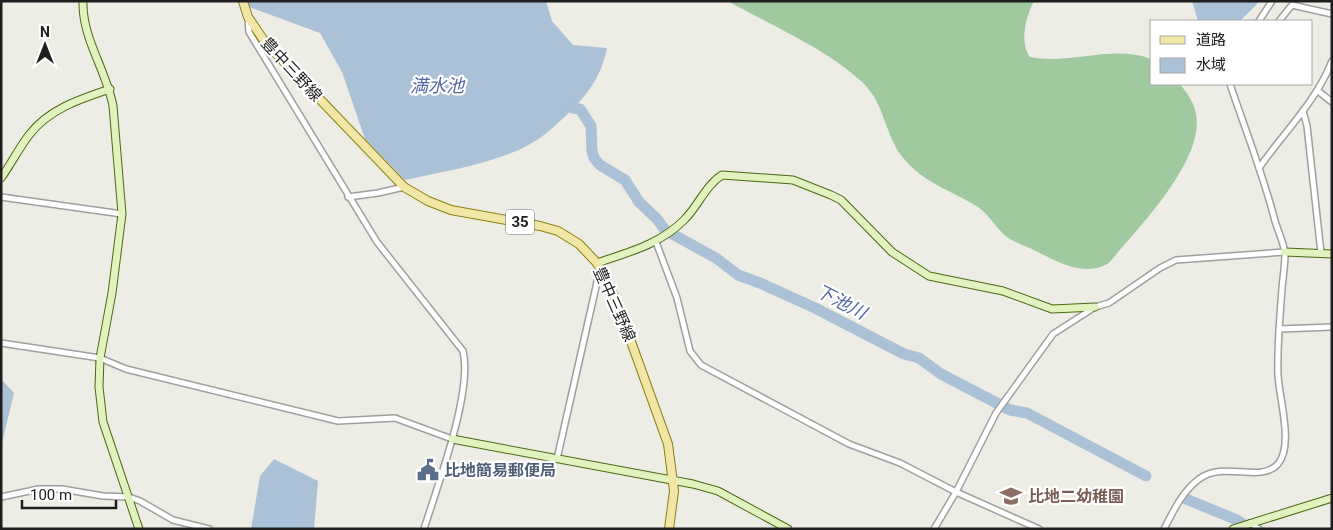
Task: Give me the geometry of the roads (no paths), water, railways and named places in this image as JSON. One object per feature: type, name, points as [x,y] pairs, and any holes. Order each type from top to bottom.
[{"type":"main road","name":"豊中三野線","points":[[243,1],[248,17],[265,42],[404,187],[428,201],[451,210],[540,226],[558,232],[579,244],[598,265],[616,300],[664,428],[670,452],[673,481],[669,529]]},
{"type":"street","points":[[83,1],[86,31],[110,89],[120,168],[122,214],[112,293],[100,358],[99,386],[104,422],[139,529]]},
{"type":"street","points":[[1260,20],[1272,1]]},
{"type":"street","points":[[1279,20],[1292,4],[1332,14]]},
{"type":"street","points":[[248,17],[248,32],[377,242],[463,351],[466,367],[452,439],[424,529]]},
{"type":"street","points":[[1259,168],[1281,136],[1318,91],[1332,61]]},
{"type":"street","points":[[1164,529],[1180,498],[1200,478],[1212,472],[1228,470],[1267,472],[1278,464],[1286,439],[1278,375],[1278,329],[1285,252],[1265,183],[1230,85]]},
{"type":"street","points":[[1,178],[29,135],[43,120],[60,108],[110,89]]},
{"type":"street","points":[[1318,91],[1332,102]]},
{"type":"street","points":[[1303,111],[1307,126],[1321,253]]},
{"type":"street","points":[[557,459],[598,265],[667,236],[687,218],[714,180],[722,175],[794,180],[841,200],[892,252],[929,276],[1003,292],[1052,310],[1095,307],[1110,303],[1160,268],[1176,260],[1285,252],[1332,254]]},
{"type":"street","points":[[348,196],[378,193],[404,187]]},
{"type":"street","points":[[1,197],[122,214]]},
{"type":"street","points":[[656,242],[677,298],[690,351],[701,365],[849,444],[900,463],[956,492],[1038,529]]},
{"type":"street","points":[[934,529],[956,492],[996,413],[1047,341],[1053,334],[1095,307]]},
{"type":"street","points":[[1278,329],[1332,327]]},
{"type":"street","points":[[1,343],[100,358],[126,369],[338,421],[395,418],[452,439],[673,481],[718,492],[788,529]]},
{"type":"street","points":[[1,497],[39,489],[62,489],[103,496],[129,497],[140,501],[173,520],[209,529]]},
{"type":"street","points":[[1234,529],[1332,498]]},
{"type":"street","points":[[1250,523],[1259,529]]},
{"type":"water","name":"満水池","points":[[248,1],[546,1],[552,21],[573,45],[607,48],[602,66],[584,96],[561,121],[537,140],[523,148],[495,159],[405,180],[365,139],[342,72],[320,33],[249,7]]},
{"type":"water","points":[[1192,1],[1260,1],[1241,20],[1198,20]]},
{"type":"water","points":[[1,379],[14,393],[1,447]]},
{"type":"water","points":[[274,459],[318,481],[314,529],[251,529],[260,476]]},
{"type":"waterway","name":"下池川","points":[[573,108],[580,109],[591,126],[594,158],[600,165],[625,180],[639,202],[657,219],[665,230],[716,258],[738,275],[815,308],[904,354],[919,358],[941,374],[1010,410],[1027,413],[1146,476]]},
{"type":"waterway","name":"下池川","points":[[1186,499],[1237,520],[1250,529]]},
{"type":"place","name":"比地簡易郵便局","points":[[428,470]]},
{"type":"place","name":"比地二幼稚園","points":[[1011,496]]}]
